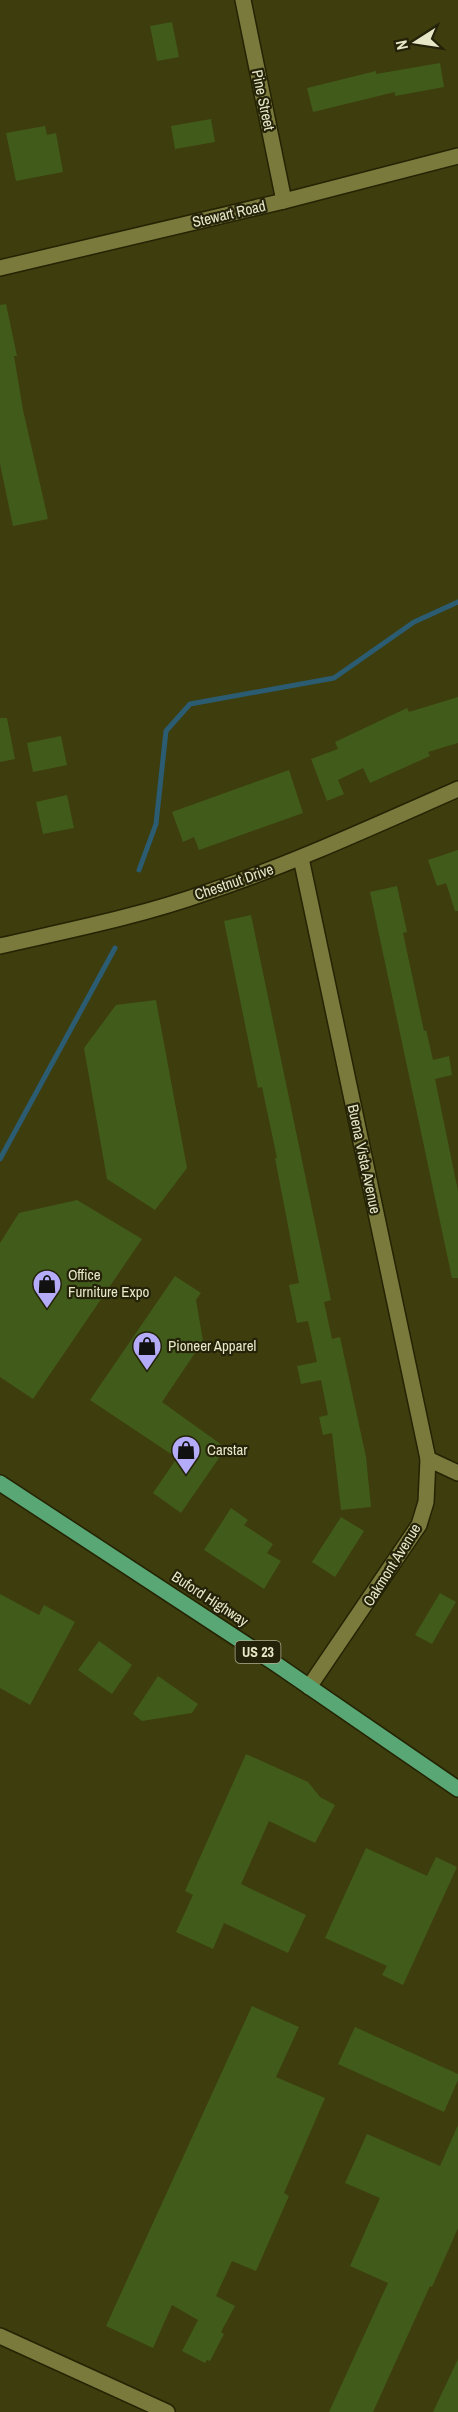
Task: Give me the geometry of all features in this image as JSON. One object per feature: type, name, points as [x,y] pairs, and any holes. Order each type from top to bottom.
[{"type":"main road","name":"Buford Highway","points":[[0,1483],[309,1687],[458,1789]]},
{"type":"street","name":"Pine Street","points":[[243,0],[284,201]]},
{"type":"street","name":"Stewart Road","points":[[0,268],[284,201],[458,156]]},
{"type":"street","name":"Chestnut Drive","points":[[0,946],[81,928],[206,893],[301,858],[458,789]]},
{"type":"street","name":"Buena Vista Avenue","points":[[301,858],[428,1459]]},
{"type":"street","points":[[428,1459],[458,1473]]},
{"type":"street","name":"Oakmont Avenue","points":[[309,1687],[419,1525],[426,1502],[428,1459]]},
{"type":"street","points":[[0,2336],[167,2412]]},
{"type":"building","points":[[172,22],[179,57],[157,61],[150,26]]},
{"type":"building","points":[[440,63],[444,87],[395,96],[395,92],[313,112],[307,88],[376,71],[376,74]]},
{"type":"building","points":[[211,119],[215,142],[175,149],[171,126]]},
{"type":"building","points":[[45,126],[47,135],[56,133],[63,172],[16,181],[6,133]]},
{"type":"building","points":[[6,304],[17,356],[14,356],[23,410],[48,519],[13,526],[0,464],[0,305]]},
{"type":"building","points":[[458,697],[458,743],[428,752],[430,756],[370,783],[363,768],[338,780],[344,794],[327,801],[311,759],[338,749],[335,742],[407,708],[409,712]]},
{"type":"building","points":[[0,718],[7,718],[15,759],[0,762]]},
{"type":"building","points":[[61,736],[67,765],[33,772],[27,743]]},
{"type":"building","points":[[289,770],[303,813],[199,850],[194,837],[183,842],[172,812]]},
{"type":"building","points":[[67,795],[74,828],[43,834],[36,802]]},
{"type":"building","points":[[458,850],[458,911],[455,911],[446,883],[437,886],[428,860]]},
{"type":"building","points":[[397,886],[407,932],[403,933],[424,1031],[426,1030],[433,1060],[449,1056],[452,1075],[435,1079],[458,1191],[458,1278],[452,1278],[370,892]]},
{"type":"building","points":[[251,915],[331,1300],[324,1302],[332,1339],[340,1337],[366,1457],[371,1507],[341,1510],[332,1433],[323,1435],[319,1417],[328,1415],[321,1380],[301,1384],[297,1366],[317,1362],[308,1321],[297,1323],[289,1285],[299,1283],[275,1158],[277,1158],[262,1087],[258,1088],[224,921]]},
{"type":"building","points":[[156,1000],[187,1168],[155,1210],[107,1179],[84,1048],[116,1005]]},
{"type":"building","name":"Office Furniture Expo","points":[[77,1200],[142,1239],[33,1399],[0,1377],[0,1243],[19,1213]]},
{"type":"building","name":"Pioneer Apparel","points":[[175,1276],[201,1293],[196,1300],[203,1341],[162,1402],[226,1448],[181,1513],[153,1493],[177,1458],[90,1400]]},
{"type":"building","points":[[231,1508],[248,1520],[244,1525],[273,1544],[267,1553],[281,1561],[264,1589],[204,1550]]},
{"type":"building","points":[[341,1517],[364,1531],[335,1577],[312,1562]]},
{"type":"building","points":[[440,1593],[456,1602],[432,1644],[415,1635]]},
{"type":"building","points":[[0,1594],[39,1615],[44,1605],[75,1622],[30,1705],[0,1688]]},
{"type":"building","points":[[99,1641],[132,1665],[112,1694],[78,1670]]},
{"type":"building","points":[[158,1676],[198,1704],[192,1713],[142,1721],[133,1714]]},
{"type":"building","points":[[246,1754],[308,1782],[320,1797],[335,1805],[315,1843],[269,1821],[241,1884],[306,1915],[288,1953],[224,1923],[213,1949],[176,1932],[193,1895],[185,1891]]},
{"type":"building","points":[[366,1848],[427,1876],[436,1857],[457,1867],[403,1985],[382,1975],[387,1966],[325,1938]]},
{"type":"building","points":[[252,2006],[299,2027],[276,2077],[325,2098],[284,2193],[289,2196],[256,2271],[232,2261],[216,2296],[235,2306],[221,2332],[224,2334],[210,2361],[207,2360],[205,2363],[182,2351],[198,2320],[172,2305],[153,2348],[106,2326]]},
{"type":"building","points":[[355,2027],[458,2074],[458,2080],[444,2112],[338,2064]]},
{"type":"building","points":[[458,2125],[458,2228],[432,2287],[430,2286],[373,2412],[329,2412],[388,2283],[350,2266],[380,2198],[345,2183],[367,2134],[440,2166]]},
{"type":"building","points":[[458,2359],[458,2412],[433,2412]]},
{"type":"waterway","points":[[139,870],[156,824],[166,731],[190,704],[334,678],[414,622],[458,602]]},
{"type":"waterway","points":[[0,1159],[115,948]]},
{"type":"place","name":"Office Furniture Expo","points":[[47,1310]]},
{"type":"place","name":"Pioneer Apparel","points":[[147,1372]]},
{"type":"place","name":"Carstar","points":[[186,1476]]}]
